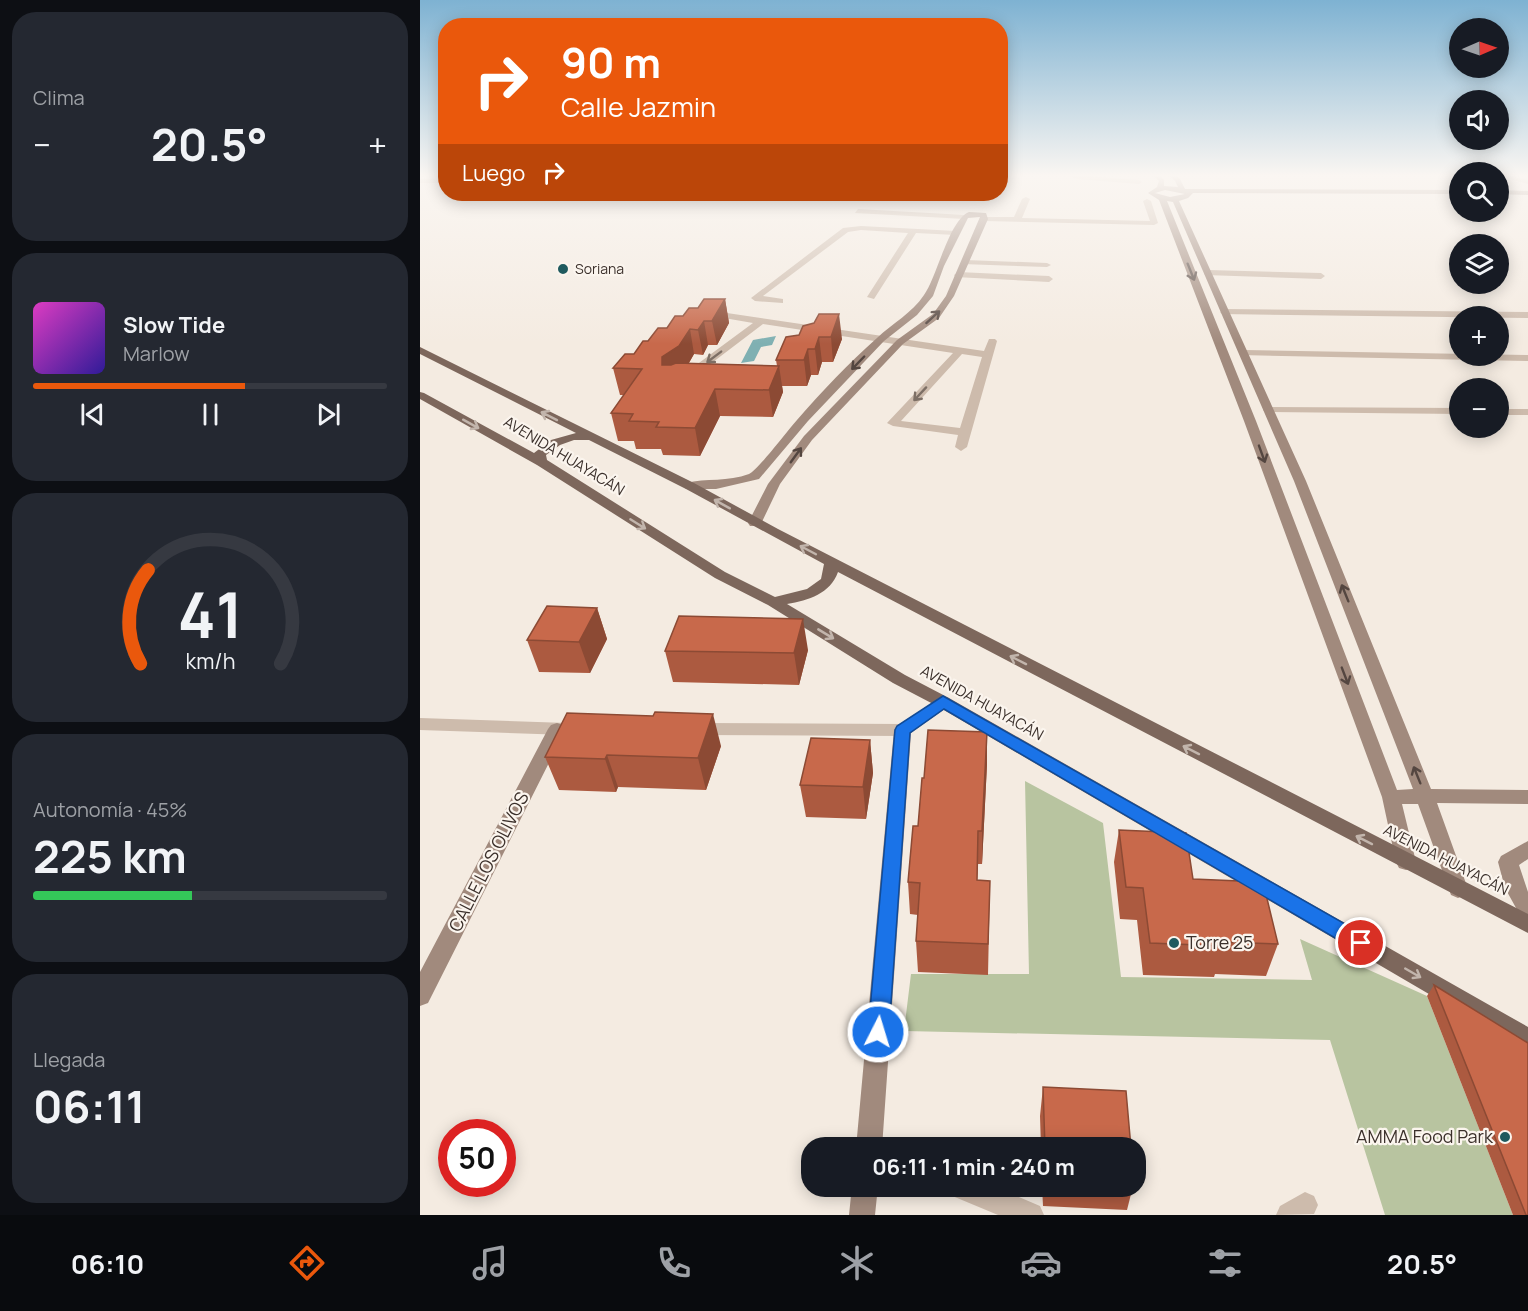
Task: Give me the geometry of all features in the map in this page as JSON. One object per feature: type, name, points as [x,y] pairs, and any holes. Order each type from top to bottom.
[{"type":"main road","points":[[755,523],[778,479],[823,422],[900,342],[936,316],[950,296],[979,231]]},
{"type":"main road","points":[[1185,231],[1231,374],[1391,797],[1406,862]]},
{"type":"main road","points":[[1189,231],[1300,481],[1425,796],[1458,889]]},
{"type":"main road","points":[[755,476],[804,419],[881,339],[919,307],[930,294],[938,270],[956,233]]},
{"type":"main road","points":[[938,270],[962,268]]},
{"type":"main road","name":"AVENIDA HUAYACÁN","points":[[420,350],[690,486],[755,523],[1528,924]]},
{"type":"main road","points":[[1231,374],[1253,374]]},
{"type":"main road","name":"AVENIDA HUAYACÁN","points":[[420,395],[541,462],[720,575],[774,602],[899,679],[943,702],[1528,1040]]},
{"type":"main road","points":[[804,419],[823,422]]},
{"type":"main road","points":[[541,462],[540,454],[552,444],[579,436],[593,438]]},
{"type":"main road","points":[[690,486],[717,485],[755,476],[778,479]]},
{"type":"main road","points":[[774,602],[800,597],[820,587],[830,578],[833,570],[831,562]]},
{"type":"main road","points":[[870,1137],[903,730],[943,702]]},
{"type":"main road","name":"CALLE LOS OLIVOS","points":[[420,995],[557,729]]},
{"type":"main road","points":[[1391,797],[1471,795],[1528,797]]},
{"type":"main road","points":[[1528,849],[1508,862],[1515,888],[1528,911]]},
{"type":"main road","points":[[861,1215],[863,1197]]},
{"type":"street","points":[[780,301],[755,298],[845,231]]},
{"type":"street","points":[[871,297],[914,231]]},
{"type":"street","points":[[924,231],[956,233]]},
{"type":"street","points":[[962,268],[1047,265]]},
{"type":"street","points":[[962,268],[1049,279]]},
{"type":"street","points":[[1208,273],[1322,276]]},
{"type":"street","points":[[1226,312],[1528,315]]},
{"type":"street","points":[[727,316],[818,334],[881,339],[988,355]]},
{"type":"street","points":[[698,380],[683,380],[760,322]]},
{"type":"street","points":[[961,447],[992,341]]},
{"type":"street","points":[[960,351],[893,423],[965,432]]},
{"type":"street","points":[[1244,353],[1528,358]]},
{"type":"street","points":[[1269,410],[1449,411]]},
{"type":"street","points":[[1509,412],[1528,412]]},
{"type":"street","points":[[420,724],[581,729]]},
{"type":"street","points":[[676,729],[903,730]]},
{"type":"street","points":[[986,1197],[1031,1215]]},
{"type":"green space","points":[[1025,781],[1103,823],[1121,977],[1312,980],[1300,939],[1427,996],[1513,1215],[1385,1215],[1330,1040],[904,1031],[911,974],[1029,974]]},
{"type":"water","points":[[776,336],[772,345],[761,347],[754,361],[741,363],[753,340]]},
{"type":"building","points":[[704,299],[725,299],[712,321],[704,321],[698,330],[690,329],[679,346],[662,357],[662,365],[676,363],[779,366],[769,390],[715,389],[695,428],[656,427],[659,422],[629,421],[633,414],[611,413],[642,369],[613,368],[625,354],[634,354],[643,341],[648,341],[658,328],[667,328],[675,316],[683,316],[689,308],[698,308]]},
{"type":"building","points":[[819,314],[839,314],[831,337],[819,337],[815,349],[808,349],[804,360],[776,360],[786,337],[799,335],[803,326],[814,323]]},
{"type":"building","points":[[547,606],[597,608],[579,642],[527,640]]},
{"type":"building","points":[[679,616],[803,619],[794,653],[665,651]]},
{"type":"building","points":[[655,712],[713,714],[698,758],[607,755],[605,759],[545,757],[567,713],[653,716]]},
{"type":"building","points":[[928,730],[987,732],[982,831],[978,831],[977,880],[990,881],[988,944],[916,941],[920,883],[908,882],[913,826],[918,826]]},
{"type":"building","points":[[811,738],[870,740],[863,787],[800,785]]},
{"type":"building","points":[[1119,830],[1186,833],[1193,879],[1263,882],[1278,944],[1223,942],[1224,946],[1150,943],[1143,888],[1126,887]]},
{"type":"building","name":"AMMA Food Park","points":[[1434,985],[1528,1043],[1528,1215],[1526,1215]]},
{"type":"building","points":[[1043,1087],[1126,1091],[1130,1137],[1045,1137]]},
{"type":"place","name":"Soriana","points":[[563,269]]},
{"type":"place","name":"Torre 25","points":[[1174,943]]},
{"type":"place","name":"AMMA Food Park","points":[[1505,1137]]},
{"type":"route","points":[[878,1032],[903,730],[943,702],[1361,943]]}]
